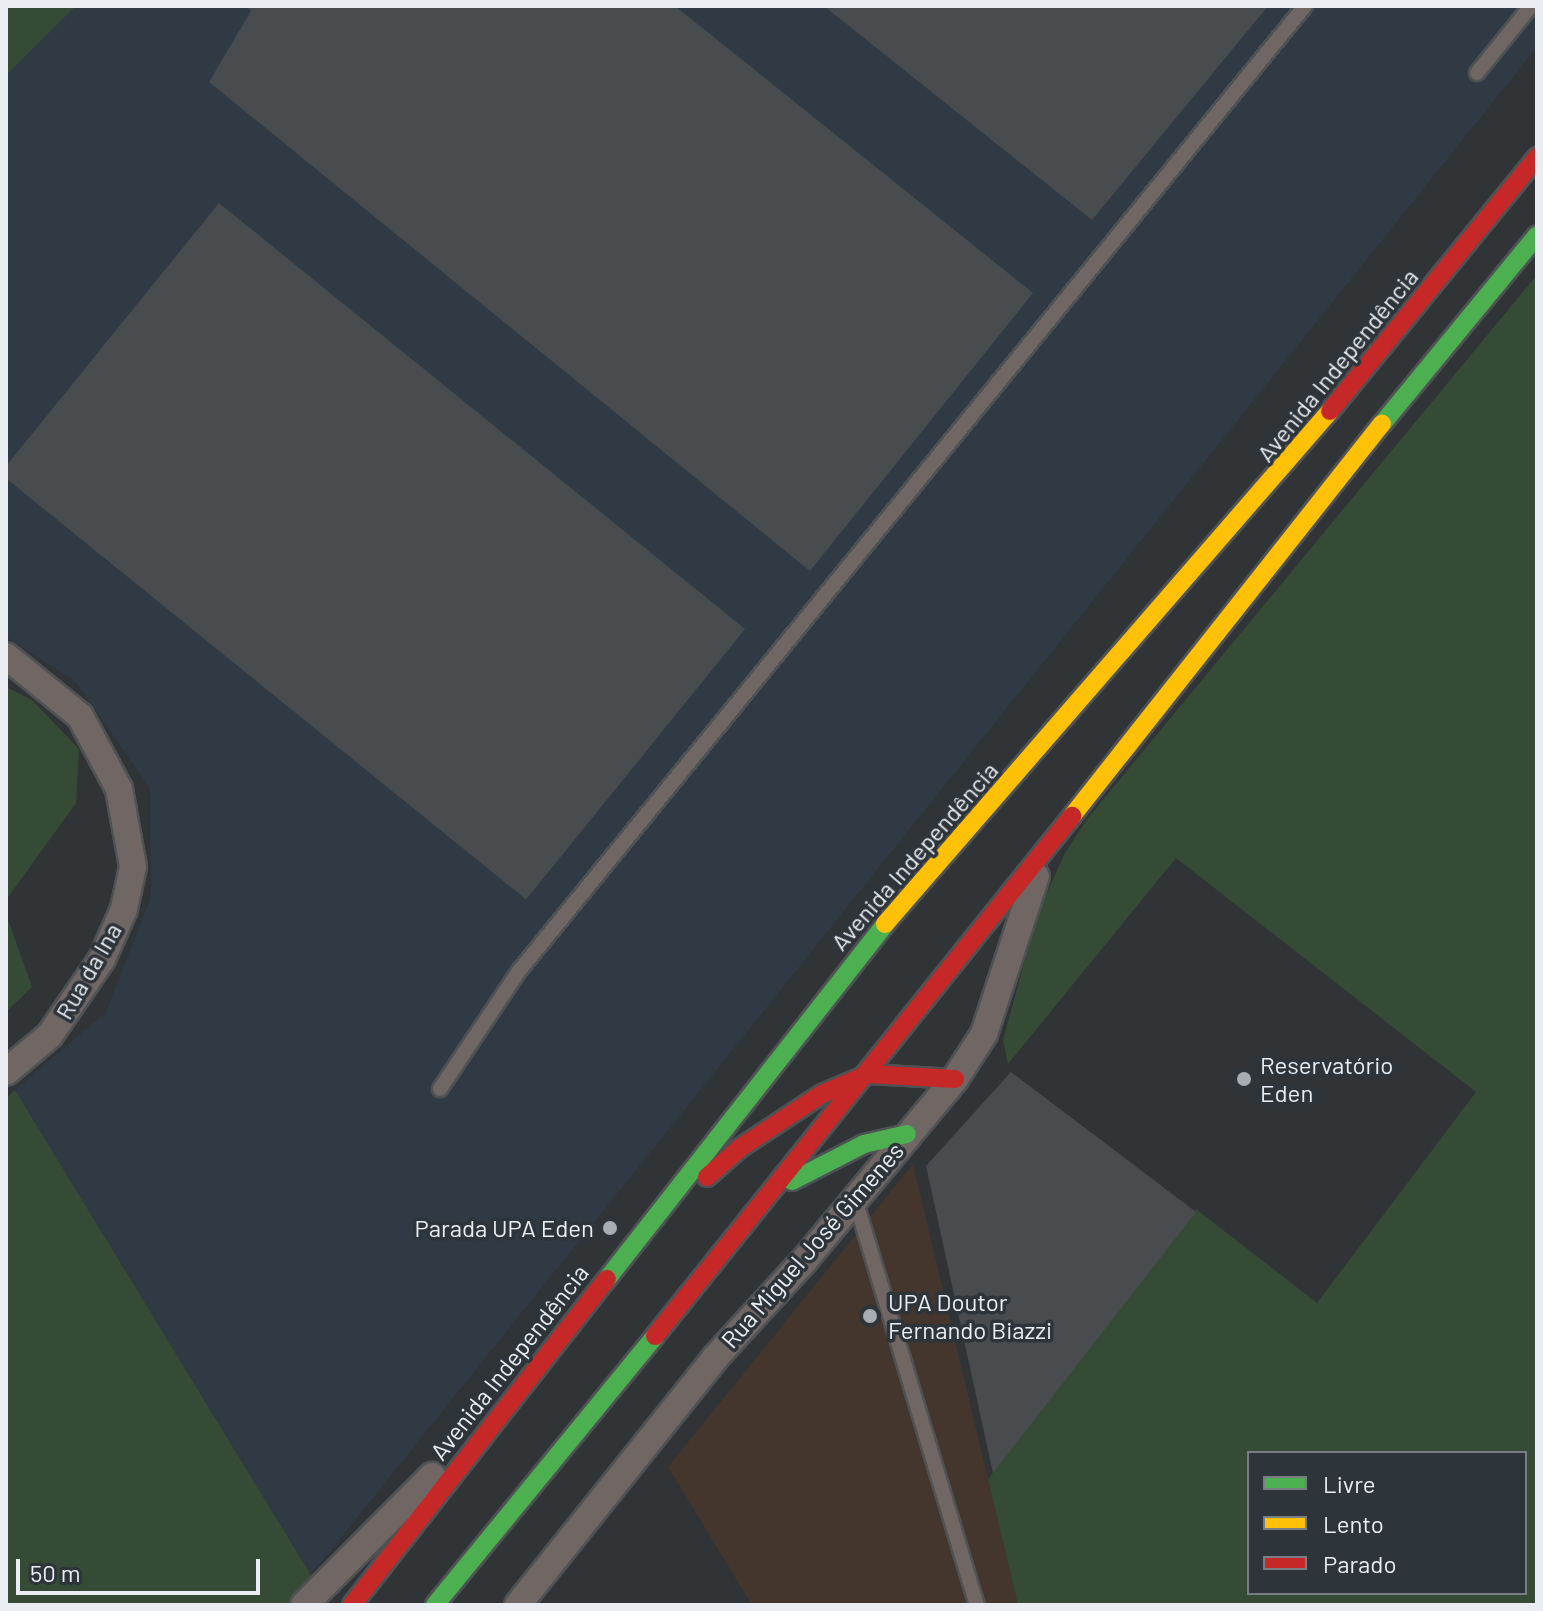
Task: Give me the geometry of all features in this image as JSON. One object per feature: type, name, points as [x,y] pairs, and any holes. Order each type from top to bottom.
[{"type":"main road","name":"Avenida Independência","points":[[352,1605],[634,1240],[883,926],[1277,477],[1537,157]]},
{"type":"main road","points":[[435,1605],[869,1074],[1537,235]]},
{"type":"main road","points":[[634,1240],[740,1148],[822,1094],[869,1074],[955,1079]]},
{"type":"main road","points":[[773,1192],[864,1144],[907,1134]]},
{"type":"street","name":"Rua da Ina","points":[[6,656],[80,716],[119,789],[133,867],[124,909],[102,959],[50,1035],[6,1072]]},
{"type":"street","name":"Rua Miguel José Gimenes","points":[[518,1605],[715,1358],[955,1079],[984,1034],[1044,852]]},
{"type":"street","points":[[304,1605],[513,1395]]},
{"type":"lane","points":[[440,1089],[519,971],[1305,6]]},
{"type":"lane","points":[[1477,73],[1531,6]]},
{"type":"lane","points":[[854,1198],[977,1605]]},
{"type":"shaded area","points":[[75,6],[1537,6],[1537,47],[311,1575],[15,1090],[106,1012],[151,897],[150,788],[76,682],[6,637],[6,74]]},
{"type":"shaded area","name":"UPA Doutor Fernando Biazzi","points":[[913,1164],[1018,1605],[752,1605],[668,1467]]},
{"type":"green space","points":[[6,6],[76,6],[6,75]]},
{"type":"green space","points":[[1537,275],[1537,1605],[1018,1605],[988,1479],[1196,1209],[1317,1303],[1476,1092],[1176,858],[1008,1064],[1003,1040],[1038,912],[1065,853],[1087,819]]},
{"type":"green space","points":[[6,687],[32,700],[79,749],[76,803],[6,900]]},
{"type":"green space","points":[[6,914],[32,987],[6,1012]]},
{"type":"green space","points":[[15,1090],[311,1575],[288,1605],[6,1605],[6,1098]]},
{"type":"building","points":[[246,6],[675,6],[1033,293],[810,571],[209,82],[251,11]]},
{"type":"building","points":[[824,6],[1268,6],[1092,220]]},
{"type":"building","points":[[219,203],[745,629],[526,899],[6,478],[6,466]]},
{"type":"building","points":[[1011,1072],[1196,1212],[993,1473],[926,1166]]},
{"type":"traffic: fast","points":[[1382,424],[1537,235]]},
{"type":"traffic: fast","points":[[607,1279],[885,924]]},
{"type":"traffic: fast","points":[[792,1181],[864,1144],[907,1134]]},
{"type":"traffic: fast","points":[[435,1605],[655,1336]]},
{"type":"traffic: slow","points":[[885,924],[1330,411]]},
{"type":"traffic: slow","points":[[1072,816],[1382,424]]},
{"type":"traffic: jam","points":[[1330,411],[1537,157]]},
{"type":"traffic: jam","points":[[655,1336],[1072,816]]},
{"type":"traffic: jam","points":[[707,1177],[740,1148],[822,1094],[869,1074],[955,1079]]},
{"type":"traffic: jam","points":[[352,1605],[607,1279]]},
{"type":"place","name":"Reservatório Eden","points":[[1244,1079]]},
{"type":"place","name":"Parada UPA Eden","points":[[610,1228]]},
{"type":"place","name":"UPA Doutor Fernando Biazzi","points":[[870,1316]]}]
